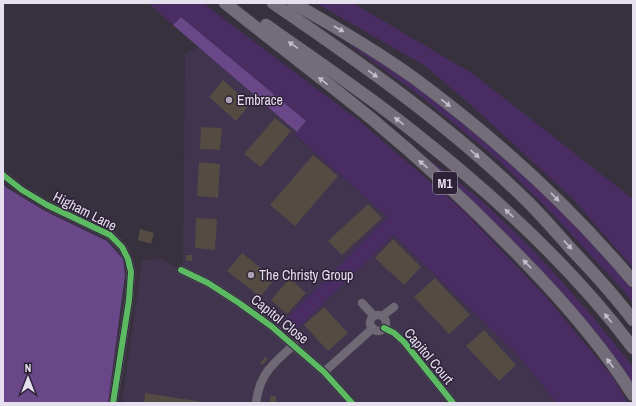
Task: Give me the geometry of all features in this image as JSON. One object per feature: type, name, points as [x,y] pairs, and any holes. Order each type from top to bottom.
[{"type":"highway","name":"M1","points":[[225,3],[373,120],[447,186],[495,232],[546,284],[589,334],[633,395]]},
{"type":"highway","name":"M1","points":[[234,3],[420,137],[505,209],[585,290],[633,348]]},
{"type":"highway","points":[[273,3],[411,102],[470,150],[528,202],[599,278],[633,320]]},
{"type":"highway","points":[[293,3],[350,36],[407,73],[482,131],[547,189],[614,258],[633,281]]},
{"type":"street","name":"Higham Lane","points":[[3,175],[22,190],[47,205],[110,235],[122,247],[128,259],[131,272],[129,300],[113,403]]},
{"type":"street","name":"Capitol Close","points":[[181,270],[208,283],[240,303],[271,326],[324,372],[352,403]]},
{"type":"street","points":[[362,303],[378,316]]},
{"type":"street","points":[[324,372],[372,328],[370,323],[378,316],[394,307]]},
{"type":"street","name":"Capitol Court","points":[[378,316],[386,322],[384,328]]},
{"type":"street","name":"Capitol Court","points":[[372,328],[378,330],[384,328],[394,333],[404,342],[454,403]]},
{"type":"street","points":[[256,403],[260,384],[265,374],[273,364],[294,345]]},
{"type":"shaded area","points":[[148,3],[203,3],[357,119],[463,210],[547,298],[612,376],[628,403],[557,403],[516,353],[394,235],[296,330],[285,320],[388,217],[295,135],[306,121],[181,17],[173,25]]},
{"type":"shaded area","points":[[316,3],[353,3],[473,74],[633,199],[633,268],[573,199],[470,104],[425,66]]},
{"type":"shaded area","points":[[181,17],[306,121],[297,132],[173,25]]},
{"type":"shaded area","points":[[351,42],[412,82],[459,118],[538,187],[587,237],[633,290],[633,303],[623,290],[546,207],[495,157],[418,94],[350,45]]},
{"type":"shaded area","points":[[199,47],[297,132],[295,136],[389,217],[285,320],[296,330],[394,235],[516,353],[557,403],[122,403],[142,260],[162,259],[181,270],[183,264],[185,54]]},
{"type":"shaded area","points":[[383,123],[480,199],[528,245],[557,276],[593,317],[633,367],[633,391],[587,325]]},
{"type":"shaded area","points":[[3,184],[7,188],[45,211],[107,241],[123,259],[125,275],[108,403],[3,403]]},
{"type":"building","name":"Embrace","points":[[223,80],[250,104],[236,121],[209,97]]},
{"type":"building","points":[[275,118],[291,131],[261,167],[244,154]]},
{"type":"building","points":[[201,127],[222,128],[220,150],[200,149]]},
{"type":"building","points":[[313,155],[338,176],[295,226],[270,205]]},
{"type":"building","points":[[199,162],[220,164],[218,198],[197,196]]},
{"type":"building","points":[[368,204],[382,218],[342,255],[328,241]]},
{"type":"building","points":[[196,218],[217,219],[215,250],[195,248]]},
{"type":"building","points":[[140,229],[154,233],[151,244],[138,240]]},
{"type":"building","points":[[393,239],[421,267],[404,285],[375,258]]},
{"type":"building","name":"The Christy Group","points":[[242,253],[275,279],[260,297],[227,271]]},
{"type":"building","points":[[186,255],[192,255],[192,261],[186,261]]},
{"type":"building","points":[[290,278],[306,293],[287,314],[271,300]]},
{"type":"building","points":[[435,278],[470,315],[449,334],[414,297]]},
{"type":"building","points":[[324,307],[348,333],[328,351],[304,325]]},
{"type":"building","points":[[484,330],[516,365],[499,381],[466,346]]},
{"type":"building","points":[[265,357],[268,359],[262,365],[260,363]]},
{"type":"building","points":[[440,365],[443,368],[439,371],[436,368]]},
{"type":"building","points":[[145,393],[203,402],[203,403],[144,403]]},
{"type":"building","points":[[270,396],[276,396],[276,402],[270,402]]},
{"type":"cycle path","points":[[3,175],[22,190],[47,205],[110,235],[122,247],[128,259],[131,272],[129,300],[113,403]]},
{"type":"cycle path","points":[[181,270],[208,283],[271,326],[324,372],[352,403]]},
{"type":"cycle path","points":[[384,328],[394,333],[404,342],[453,403]]},
{"type":"place","name":"Embrace","points":[[229,100]]},
{"type":"place","name":"The Christy Group","points":[[251,275]]}]
